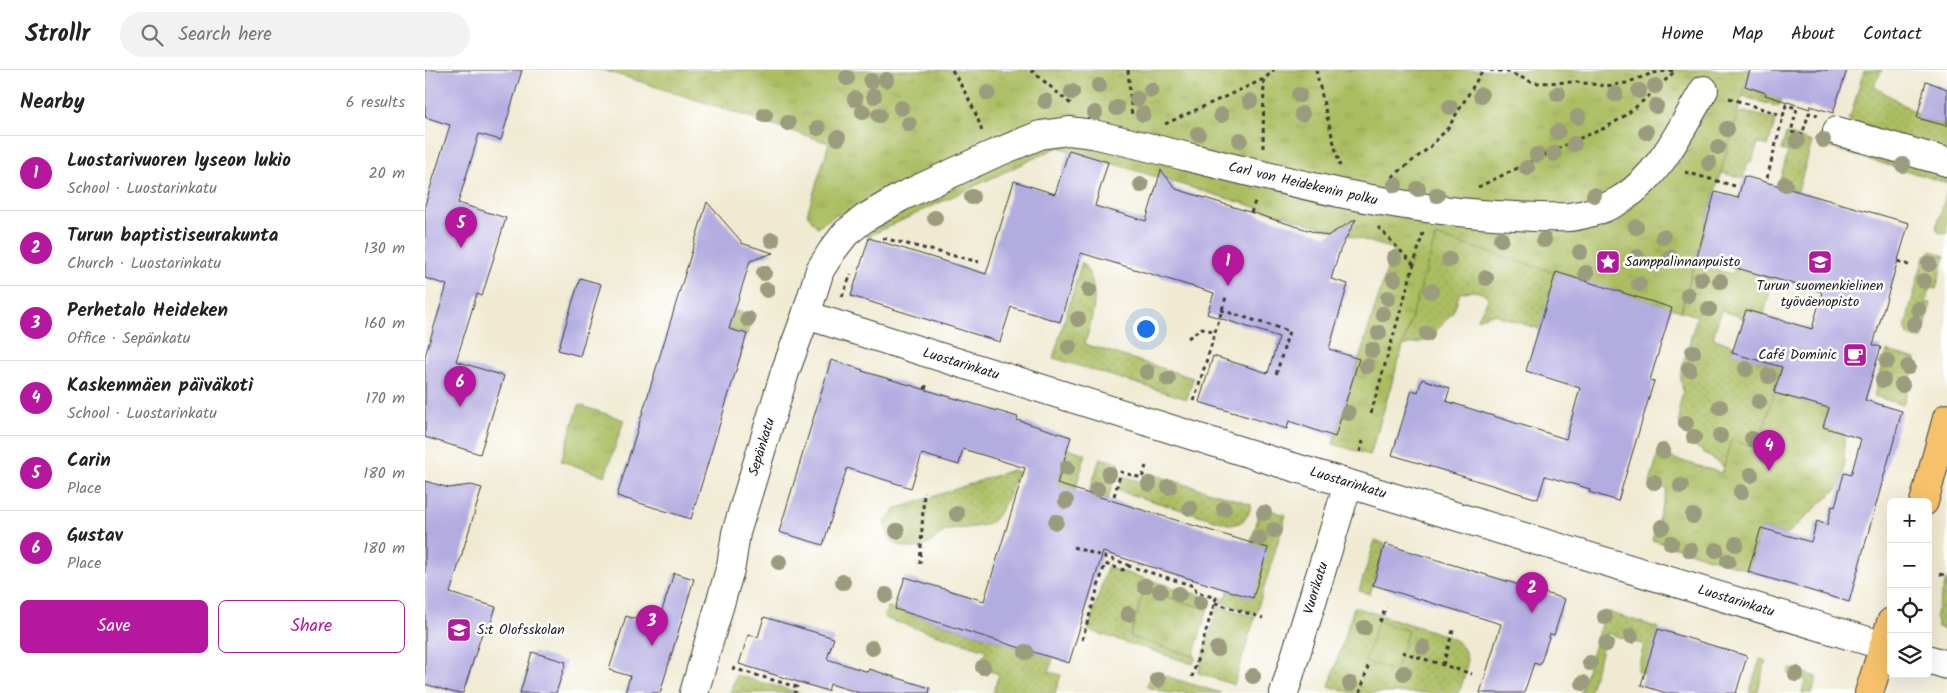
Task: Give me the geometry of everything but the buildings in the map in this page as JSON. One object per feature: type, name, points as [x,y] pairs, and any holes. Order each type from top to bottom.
[{"type":"main road","points":[[1925,498],[1947,418]]},
{"type":"main road","points":[[1869,693],[1887,642]]},
{"type":"street","name":"Carl von Heidekenin polku","points":[[870,227],[901,198],[989,156],[1040,135],[1069,131],[1134,143],[1263,176],[1356,196],[1435,210],[1487,215],[1570,217],[1599,210],[1623,198],[1646,179],[1658,164],[1704,90]]},
{"type":"street","points":[[1837,131],[1947,162]]},
{"type":"street","name":"Sepänkatu","points":[[694,693],[731,566],[736,533],[785,372],[820,270],[846,234],[870,227]]},
{"type":"street","name":"Luostarinkatu","points":[[806,315],[1348,484],[1887,639]]},
{"type":"street","name":"Vuorikatu","points":[[1284,693],[1348,484]]},
{"type":"street","points":[[1932,660],[1947,665]]},
{"type":"path","points":[[952,70],[979,120],[989,156]]},
{"type":"path","points":[[1031,70],[1061,93],[1078,110],[1093,134]]},
{"type":"path","points":[[1128,70],[1134,143]]},
{"type":"path","points":[[1134,143],[1139,134],[1264,78],[1274,70]]},
{"type":"path","points":[[1316,70],[1325,109],[1356,196],[1411,163],[1439,137],[1459,112],[1483,70]]},
{"type":"path","points":[[1490,70],[1508,72],[1534,83],[1576,82],[1607,86],[1626,83],[1653,73],[1676,70]]},
{"type":"path","points":[[1472,189],[1589,134],[1605,129],[1645,101],[1676,70]]},
{"type":"path","points":[[1263,176],[1264,78]]},
{"type":"path","points":[[1704,90],[1784,116]]},
{"type":"path","points":[[1767,178],[1787,105],[1797,108],[1791,132],[1803,135],[1809,112]]},
{"type":"path","points":[[1658,164],[1735,186]]},
{"type":"path","points":[[1371,414],[1427,220],[1435,210]]},
{"type":"path","points":[[870,227],[979,262]]},
{"type":"path","points":[[1898,261],[1909,265]]},
{"type":"path","points":[[842,297],[852,270]]},
{"type":"path","points":[[1194,401],[1226,297]]},
{"type":"path","points":[[1221,310],[1289,331],[1276,375]]},
{"type":"path","points":[[1188,338],[1202,328],[1215,332]]},
{"type":"path","points":[[925,389],[927,383]]},
{"type":"path","points":[[1360,452],[1363,441]]},
{"type":"path","points":[[1114,496],[1121,472],[1142,478],[1146,466]]},
{"type":"path","points":[[920,564],[924,492]]},
{"type":"path","points":[[1073,547],[1194,586],[1196,592],[1216,598],[1192,677]]},
{"type":"path","points":[[1082,640],[1105,564],[1123,570],[1129,566]]},
{"type":"path","points":[[1940,574],[1947,576]]},
{"type":"path","points":[[1215,603],[1263,618]]},
{"type":"path","points":[[1381,622],[1386,606]]},
{"type":"path","points":[[1443,665],[1455,627]]},
{"type":"path","points":[[1401,652],[1473,674]]},
{"type":"path","points":[[1359,693],[1369,663]]},
{"type":"path","points":[[732,668],[797,687],[795,693]]},
{"type":"path","points":[[786,684],[787,678]]},
{"type":"green space","name":"Samppalinnanpuisto","points":[[604,70],[1750,70],[1681,311],[1436,236],[1370,455],[1333,444],[1393,249],[1058,147],[873,234],[869,238],[836,215],[817,227],[807,214],[829,143]]},
{"type":"green space","points":[[1729,70],[1750,70],[1745,86],[1782,100],[1779,107],[1738,95]]},
{"type":"green space","points":[[1864,70],[1882,70],[1874,86],[1918,114],[1917,118],[1947,126],[1947,158],[1853,129],[1848,117],[1850,118]]},
{"type":"green space","points":[[1744,112],[1776,119],[1768,146],[1758,143],[1752,161],[1747,164],[1743,178],[1683,164],[1732,115]]},
{"type":"green space","points":[[1786,134],[1812,142],[1798,191],[1778,186],[1788,152],[1781,150]]},
{"type":"green space","points":[[1821,135],[1947,173],[1947,183],[1818,144]]},
{"type":"green space","points":[[1947,192],[1947,234],[1938,232],[1936,228]]},
{"type":"green space","points":[[1444,219],[1557,272],[1539,329],[1493,314],[1477,319],[1489,298],[1476,291],[1468,291],[1460,293],[1453,312],[1428,340],[1403,346],[1370,455],[1431,228]]},
{"type":"green space","points":[[1931,251],[1945,256],[1936,289],[1930,288],[1926,302],[1931,303],[1922,339],[1908,335],[1905,326],[1924,257]]},
{"type":"green space","points":[[1082,262],[1092,282],[1094,292],[1093,312],[1085,344],[1193,378],[1187,399],[1053,358]]},
{"type":"green space","points":[[1697,265],[1732,274],[1735,267],[1773,278],[1764,315],[1746,311],[1744,318],[1721,310],[1713,338],[1734,346],[1733,353],[1782,367],[1758,448],[1731,440],[1724,467],[1692,444],[1680,424],[1679,408],[1683,391],[1680,375],[1697,316],[1681,311],[1694,267]]},
{"type":"green space","points":[[736,311],[753,316],[747,334],[726,328],[730,314],[734,315]]},
{"type":"green space","points":[[1887,351],[1916,359],[1903,405],[1874,396]]},
{"type":"green space","points":[[1774,393],[1829,408],[1823,427],[1844,434],[1844,473],[1841,485],[1786,535],[1761,528],[1748,570],[1652,540],[1667,489],[1650,483],[1658,454],[1722,473],[1731,440],[1758,448]]},
{"type":"green space","points":[[579,405],[624,420],[605,476],[561,461]]},
{"type":"green space","points":[[1068,448],[1086,454],[1063,529],[1045,524]]},
{"type":"green space","points":[[1100,458],[1119,463],[1108,499],[1089,493]]},
{"type":"green space","points":[[1012,470],[1018,472],[1001,510],[990,523],[946,531],[928,545],[917,548],[903,547],[891,540],[888,535],[886,520],[896,509]]},
{"type":"green space","points":[[1148,473],[1251,504],[1249,513],[1241,522],[1228,524],[1119,491],[1123,476],[1145,483]]},
{"type":"green space","points":[[1261,507],[1286,515],[1256,614],[1220,602],[1221,597],[1226,599],[1228,591],[1253,598],[1251,543]]},
{"type":"green space","points":[[1375,540],[1385,544],[1370,594],[1359,591]]},
{"type":"green space","points":[[1107,567],[1211,599],[1208,609],[1144,590],[1130,636],[1193,656],[1194,654],[1196,657],[1193,664],[1088,630]]},
{"type":"green space","points":[[1946,580],[1947,631],[1938,627],[1935,617]]},
{"type":"green space","points":[[1144,590],[1208,609],[1193,656],[1130,637]]},
{"type":"green space","points":[[1218,606],[1255,617],[1234,685],[1198,673]]},
{"type":"green space","points":[[888,607],[1053,658],[1049,672],[1061,675],[1055,693],[993,693],[999,674],[981,668],[986,650],[884,618]]},
{"type":"green space","points":[[1354,607],[1448,636],[1457,642],[1463,648],[1467,661],[1465,676],[1459,693],[1351,693],[1329,686]]},
{"type":"green space","points":[[1605,611],[1659,628],[1645,674],[1637,671],[1644,645],[1607,633],[1589,693],[1580,693]]},
{"type":"green space","points":[[1378,621],[1408,631],[1396,671],[1365,662]]},
{"type":"green space","points":[[1760,659],[1766,661],[1757,693],[1749,693]]},
{"type":"green space","points":[[1790,668],[1817,677],[1812,693],[1802,693],[1805,680],[1788,674]]},
{"type":"green space","points":[[1151,672],[1221,693],[1167,693],[1147,687]]},
{"type":"green space","points":[[736,675],[800,693],[730,693]]},
{"type":"place","name":"Carin","points":[[461,248]]},
{"type":"place","name":"Samppalinnanpuisto","points":[[1608,262]]},
{"type":"place","name":"Turun suomenkielinen työväenopisto","points":[[1820,262]]},
{"type":"place","name":"Luostarivuoren lyseon lukio","points":[[1228,286]]},
{"type":"place","name":"Café Dominic","points":[[1855,355]]},
{"type":"place","name":"Gustav","points":[[460,407]]},
{"type":"place","name":"Kaskenmäen päiväkoti","points":[[1769,471]]},
{"type":"place","name":"Turun baptistiseurakunta","points":[[1532,613]]},
{"type":"place","name":"S:t Olofsskolan","points":[[459,630]]},
{"type":"place","name":"Perhetalo Heideken","points":[[652,646]]}]
